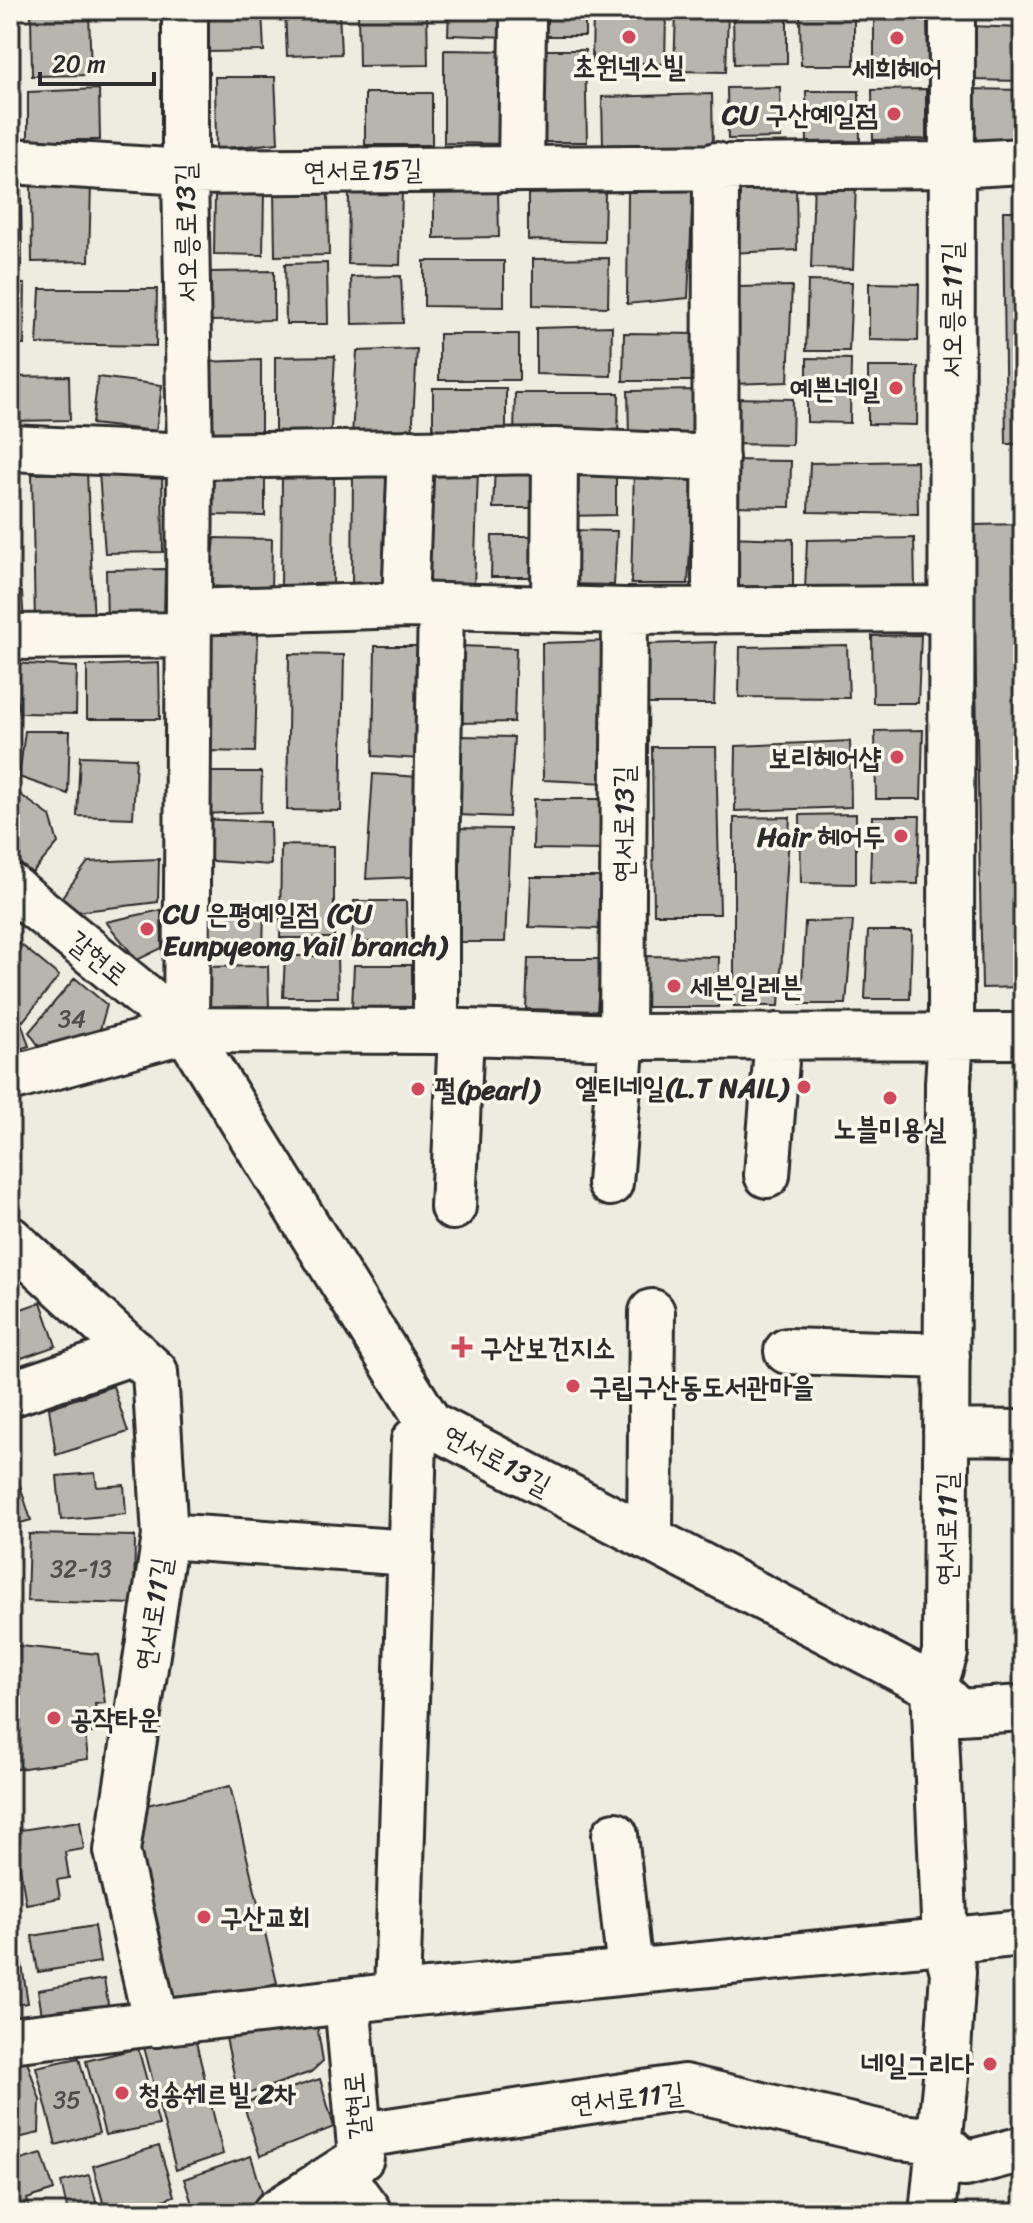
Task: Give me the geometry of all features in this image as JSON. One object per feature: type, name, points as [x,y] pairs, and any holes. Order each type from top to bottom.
[{"type":"street","name":"서오릉로13길","points":[[185,10],[190,456],[186,1030]]},
{"type":"street","name":"서오릉로11길","points":[[951,1036],[952,10]]},
{"type":"street","points":[[521,168],[523,21]]},
{"type":"street","name":"연서로15길","points":[[10,161],[185,172],[954,165],[1023,161]]},
{"type":"street","points":[[715,611],[716,165]]},
{"type":"street","points":[[10,448],[190,456],[555,451],[716,458]]},
{"type":"street","points":[[554,609],[555,451]]},
{"type":"street","points":[[411,452],[449,1032],[453,1207]]},
{"type":"street","points":[[10,637],[423,606],[625,611],[951,609]]},
{"type":"street","name":"연서로13길","points":[[610,1183],[622,1037],[625,611]]},
{"type":"street","name":"갈현로","points":[[10,886],[186,1030]]},
{"type":"street","points":[[10,1079],[186,1030],[622,1037],[1023,1036]]},
{"type":"street","name":"연서로13길","points":[[186,1030],[430,1424],[934,1687],[959,1712],[1023,1708]]},
{"type":"street","points":[[767,1175],[778,1036]]},
{"type":"street","points":[[946,1432],[951,1036]]},
{"type":"street","points":[[10,1239],[134,1352],[10,1394]]},
{"type":"street","points":[[650,1539],[652,1312]]},
{"type":"street","points":[[787,1351],[947,1356]]},
{"type":"street","name":"연서로11길","points":[[134,1352],[155,1372],[165,1536],[117,1851],[156,2024]]},
{"type":"street","points":[[397,1995],[414,1441],[430,1424]]},
{"type":"street","name":"연서로11길","points":[[940,2141],[953,1972],[945,1941],[934,1687],[945,1653],[946,1432],[1023,1433]]},
{"type":"street","points":[[165,1536],[411,1553]]},
{"type":"street","points":[[615,1835],[630,1971]]},
{"type":"street","points":[[10,2040],[397,1995],[1023,1933]]},
{"type":"street","name":"갈현로","points":[[275,2213],[361,2158],[349,2023],[353,2000]]},
{"type":"street","name":"연서로11길","points":[[359,2133],[684,2087],[899,2137],[940,2141],[965,2164],[1023,2149]]},
{"type":"street","points":[[932,2213],[940,2141]]},
{"type":"street","points":[[340,2173],[367,2213]]},
{"type":"building","points":[[10,10],[12,138],[10,138]]},
{"type":"building","points":[[206,10],[262,10],[264,51],[206,52]]},
{"type":"building","points":[[285,10],[339,10],[341,54],[287,56]]},
{"type":"building","points":[[427,10],[428,65],[359,66],[358,11]]},
{"type":"building","points":[[449,10],[510,10],[509,37],[448,35]]},
{"type":"building","points":[[533,10],[585,10],[585,36],[532,36]]},
{"type":"building","name":"초원넥스빌","points":[[593,10],[666,13],[665,64],[592,61]]},
{"type":"building","points":[[1023,10],[1023,13],[969,12]]},
{"type":"building","points":[[676,11],[728,12],[726,72],[674,71]]},
{"type":"building","points":[[89,12],[91,75],[32,76],[31,13]]},
{"type":"building","points":[[787,12],[787,63],[734,64],[733,13]]},
{"type":"building","points":[[854,14],[854,65],[801,65],[800,15]]},
{"type":"building","points":[[874,19],[927,19],[928,69],[874,70]]},
{"type":"building","points":[[969,26],[1023,28],[1023,81],[969,80]]},
{"type":"building","points":[[444,50],[507,51],[506,144],[444,143]]},
{"type":"building","points":[[534,50],[585,50],[587,142],[535,142]]},
{"type":"building","points":[[215,77],[275,77],[278,143],[216,149]]},
{"type":"building","points":[[780,87],[781,138],[728,139],[727,88]]},
{"type":"building","points":[[99,89],[100,140],[28,140],[28,92]]},
{"type":"building","points":[[926,89],[926,139],[873,140],[872,90]]},
{"type":"building","points":[[967,89],[1023,90],[1023,141],[964,141]]},
{"type":"building","points":[[806,91],[859,91],[860,141],[807,142]]},
{"type":"building","points":[[365,93],[432,93],[432,145],[365,145]]},
{"type":"building","points":[[712,94],[713,144],[603,147],[602,97]]},
{"type":"building","points":[[814,181],[856,182],[853,269],[811,268]]},
{"type":"building","points":[[796,183],[797,250],[730,253],[728,184]]},
{"type":"building","points":[[91,184],[89,261],[32,262],[31,185]]},
{"type":"building","points":[[328,188],[329,255],[275,256],[274,189]]},
{"type":"building","points":[[349,189],[402,190],[400,265],[348,264]]},
{"type":"building","points":[[498,190],[499,237],[434,238],[434,192]]},
{"type":"building","points":[[693,190],[688,298],[627,304],[628,192]]},
{"type":"building","points":[[215,191],[264,191],[263,255],[214,254]]},
{"type":"building","points":[[10,192],[21,192],[22,265],[10,265]]},
{"type":"building","points":[[605,192],[604,242],[528,240],[528,194]]},
{"type":"building","points":[[1003,211],[1023,211],[1023,444],[1006,444]]},
{"type":"building","points":[[609,258],[608,307],[533,305],[533,259]]},
{"type":"building","points":[[424,261],[504,261],[504,307],[424,306]]},
{"type":"building","points":[[327,263],[328,324],[286,324],[285,264]]},
{"type":"building","points":[[274,271],[274,320],[210,321],[209,272]]},
{"type":"building","points":[[401,276],[403,323],[352,324],[351,277]]},
{"type":"building","points":[[808,281],[852,282],[849,351],[806,351]]},
{"type":"building","points":[[869,283],[919,284],[918,341],[869,340]]},
{"type":"building","points":[[10,284],[25,284],[24,345],[10,345]]},
{"type":"building","points":[[792,286],[788,382],[733,384],[737,287]]},
{"type":"building","points":[[40,289],[157,289],[156,346],[37,344]]},
{"type":"building","points":[[612,326],[611,376],[536,374],[536,328]]},
{"type":"building","points":[[624,333],[700,334],[699,381],[623,381]]},
{"type":"building","points":[[439,334],[519,334],[519,380],[439,380]]},
{"type":"building","points":[[417,349],[412,438],[352,437],[357,351]]},
{"type":"building","points":[[335,356],[330,445],[275,447],[275,357]]},
{"type":"building","points":[[807,358],[851,359],[850,423],[807,422]]},
{"type":"building","points":[[261,360],[261,448],[201,447],[204,362]]},
{"type":"building","points":[[868,367],[918,367],[917,425],[868,424]]},
{"type":"building","points":[[69,376],[70,420],[10,421],[10,377]]},
{"type":"building","points":[[98,377],[162,385],[156,431],[92,424]]},
{"type":"building","points":[[433,388],[506,388],[506,435],[433,435]]},
{"type":"building","points":[[704,390],[704,436],[629,437],[628,391]]},
{"type":"building","points":[[515,393],[619,393],[618,437],[514,436]]},
{"type":"building","points":[[730,398],[793,399],[792,445],[730,444]]},
{"type":"building","points":[[730,460],[791,461],[790,507],[729,506]]},
{"type":"building","points":[[564,461],[616,461],[616,515],[564,516]]},
{"type":"building","points":[[917,461],[918,514],[808,512],[810,463]]},
{"type":"building","points":[[495,467],[548,467],[548,508],[493,508]]},
{"type":"building","points":[[429,469],[478,470],[474,587],[429,584]]},
{"type":"building","points":[[634,470],[695,470],[688,584],[631,584]]},
{"type":"building","points":[[99,472],[162,473],[163,552],[105,553]]},
{"type":"building","points":[[87,473],[94,624],[35,622],[32,474]]},
{"type":"building","points":[[353,473],[401,473],[397,591],[352,587]]},
{"type":"building","points":[[10,474],[15,474],[16,520],[10,521]]},
{"type":"building","points":[[213,474],[265,475],[265,516],[211,515]]},
{"type":"building","points":[[282,478],[334,478],[333,589],[281,588]]},
{"type":"building","points":[[1023,524],[1023,987],[982,988],[973,525]]},
{"type":"building","points":[[564,530],[617,531],[614,585],[563,584]]},
{"type":"building","points":[[10,531],[13,531],[17,578],[10,578]]},
{"type":"building","points":[[492,536],[545,536],[545,577],[491,577]]},
{"type":"building","points":[[726,537],[793,539],[793,588],[724,587]]},
{"type":"building","points":[[215,538],[272,539],[271,590],[210,586]]},
{"type":"building","points":[[914,538],[915,590],[805,590],[807,540]]},
{"type":"building","points":[[165,569],[164,622],[107,626],[106,570]]},
{"type":"building","points":[[10,592],[22,592],[24,625],[10,626]]},
{"type":"building","points":[[258,634],[255,752],[200,751],[206,635]]},
{"type":"building","points":[[921,635],[918,703],[873,703],[872,636]]},
{"type":"building","points":[[608,641],[607,783],[543,780],[542,643]]},
{"type":"building","points":[[716,642],[714,704],[647,704],[646,644]]},
{"type":"building","points":[[847,645],[849,698],[739,697],[740,647]]},
{"type":"building","points":[[375,646],[428,646],[421,759],[373,756]]},
{"type":"building","points":[[458,646],[516,648],[514,722],[457,723]]},
{"type":"building","points":[[289,654],[344,655],[341,811],[287,810]]},
{"type":"building","points":[[10,663],[77,667],[76,714],[20,713]]},
{"type":"building","points":[[159,663],[160,719],[87,719],[87,666]]},
{"type":"building","points":[[923,730],[921,799],[876,799],[875,731]]},
{"type":"building","points":[[25,731],[70,731],[68,794],[19,777]]},
{"type":"building","points":[[458,736],[514,737],[509,817],[456,815]]},
{"type":"building","points":[[850,741],[851,807],[735,811],[736,746]]},
{"type":"building","points":[[652,747],[716,747],[720,914],[654,914]]},
{"type":"building","points":[[80,756],[136,758],[133,818],[77,816]]},
{"type":"building","points":[[199,772],[262,772],[261,812],[197,814]]},
{"type":"building","points":[[373,774],[420,777],[413,877],[366,879]]},
{"type":"building","points":[[10,787],[50,816],[58,843],[32,873],[10,856]]},
{"type":"building","points":[[534,799],[608,799],[604,850],[533,849]]},
{"type":"building","points":[[856,814],[856,884],[801,883],[800,815]]},
{"type":"building","points":[[872,816],[920,816],[918,884],[870,883]]},
{"type":"building","points":[[790,817],[779,1006],[734,1006],[734,818]]},
{"type":"building","points":[[200,819],[270,822],[271,865],[198,860]]},
{"type":"building","points":[[454,828],[510,829],[505,942],[452,942]]},
{"type":"building","points":[[281,845],[334,846],[334,938],[280,938]]},
{"type":"building","points":[[159,859],[158,902],[67,913],[62,897],[88,862]]},
{"type":"building","points":[[531,877],[605,877],[601,929],[529,927]]},
{"type":"building","points":[[354,901],[406,901],[407,942],[352,942]]},
{"type":"building","points":[[264,909],[263,951],[194,951],[196,910]]},
{"type":"building","points":[[161,910],[162,948],[137,960],[106,922]]},
{"type":"building","points":[[853,921],[846,1004],[801,1004],[805,922]]},
{"type":"building","points":[[868,931],[912,931],[910,999],[865,999]]},
{"type":"building","points":[[19,943],[59,976],[23,1021],[10,1011],[10,954]]},
{"type":"building","points":[[285,956],[337,956],[338,997],[283,997]]},
{"type":"building","points":[[637,956],[719,957],[718,1007],[634,1007]]},
{"type":"building","points":[[528,959],[601,959],[597,1011],[526,1009]]},
{"type":"building","points":[[354,965],[415,965],[416,1009],[352,1007]]},
{"type":"building","points":[[268,966],[269,1008],[197,1008],[199,967]]},
{"type":"building","points":[[75,978],[107,1005],[97,1040],[46,1056],[29,1032]]},
{"type":"building","points":[[10,1014],[21,1022],[29,1046],[10,1052]]},
{"type":"building","points":[[41,1302],[56,1346],[10,1362],[10,1313]]},
{"type":"building","points":[[113,1386],[128,1432],[56,1455],[49,1408]]},
{"type":"building","points":[[10,1454],[31,1520],[10,1526]]},
{"type":"building","points":[[95,1473],[97,1487],[124,1485],[126,1514],[61,1520],[57,1476]]},
{"type":"building","points":[[29,1534],[135,1536],[134,1604],[27,1601]]},
{"type":"building","name":"공작타운","points":[[10,1645],[98,1654],[105,1703],[95,1704],[99,1732],[85,1734],[88,1759],[10,1770]]},
{"type":"building","name":"구산교회","points":[[230,1786],[277,1983],[169,2008],[132,1851],[138,1807]]},
{"type":"building","points":[[80,1821],[84,1849],[65,1852],[69,1878],[57,1880],[60,1898],[26,1904],[14,1831]]},
{"type":"building","points":[[94,1926],[100,1962],[38,1972],[32,1936]]},
{"type":"building","points":[[18,1940],[28,2003],[10,2006],[10,1941]]},
{"type":"building","points":[[104,1979],[109,2010],[43,2022],[38,1990]]},
{"type":"building","points":[[317,2025],[323,2061],[311,2072],[239,2097],[226,2038]]},
{"type":"building","points":[[195,2038],[223,2154],[176,2170],[144,2047]]},
{"type":"building","name":"청송쉐르빌 2차","points":[[138,2048],[159,2125],[105,2135],[86,2061]]},
{"type":"building","points":[[79,2058],[99,2133],[56,2145],[36,2067]]},
{"type":"building","points":[[27,2061],[40,2100],[39,2133],[10,2140],[10,2064]]},
{"type":"building","points":[[320,2079],[334,2127],[260,2156],[243,2103]]},
{"type":"building","points":[[159,2146],[174,2196],[128,2213],[106,2213],[93,2166]]},
{"type":"building","points":[[42,2154],[54,2190],[27,2199],[31,2213],[10,2213],[10,2163]]},
{"type":"building","points":[[251,2156],[265,2201],[235,2213],[195,2213],[184,2179]]},
{"type":"building","points":[[89,2175],[99,2213],[68,2213],[61,2182]]},
{"type":"place","name":"초원넥스빌","points":[[629,37]]},
{"type":"place","name":"세희헤어","points":[[897,38]]},
{"type":"place","name":"CU 구산예일점","points":[[894,114]]},
{"type":"place","name":"예쁜네일","points":[[896,388]]},
{"type":"place","name":"보리헤어샵","points":[[897,757]]},
{"type":"place","name":"Hair 헤어두","points":[[901,836]]},
{"type":"place","name":"CU 은평예일점 (CU Eunpyeong Yail branch)","points":[[147,929]]},
{"type":"place","name":"세븐일레븐","points":[[674,986]]},
{"type":"place","name":"엘티네일(L.T NAIL)","points":[[804,1087]]},
{"type":"place","name":"펄(pearl)","points":[[418,1089]]},
{"type":"place","name":"노블미용실","points":[[890,1098]]},
{"type":"place","name":"구산보건지소","points":[[462,1347]]},
{"type":"place","name":"구립구산동도서관마을","points":[[573,1386]]},
{"type":"place","name":"공작타운","points":[[54,1718]]},
{"type":"place","name":"구산교회","points":[[204,1917]]},
{"type":"place","name":"네일그리다","points":[[990,2064]]},
{"type":"place","name":"청송쉐르빌 2차","points":[[122,2093]]}]
